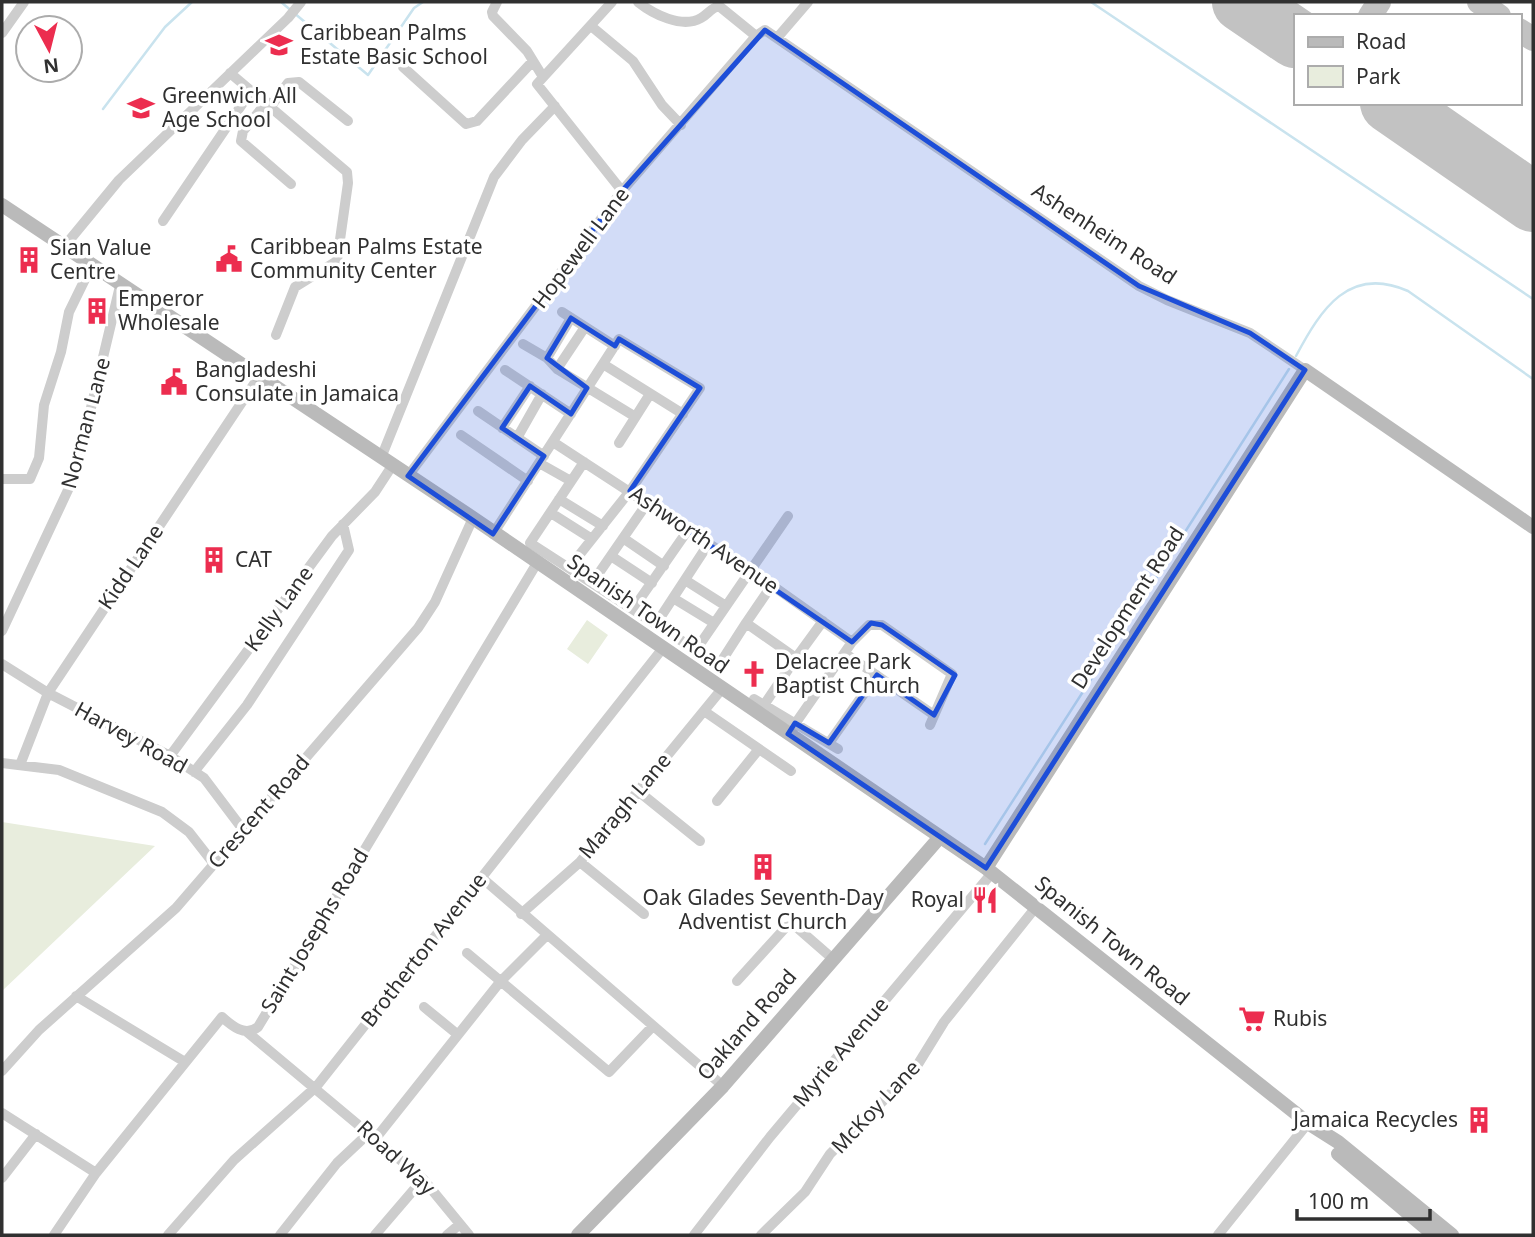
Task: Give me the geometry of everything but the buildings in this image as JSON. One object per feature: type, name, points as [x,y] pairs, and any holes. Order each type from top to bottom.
[{"type":"main road","name":"Spanish Town Road","points":[[2,205],[258,378],[473,518],[721,690],[791,729],[989,870],[1313,1128],[1335,1151],[1434,1235]]},
{"type":"main road","name":"Ashenheim Road","points":[[1306,370],[1533,527]]},
{"type":"main road","name":"Development Road","points":[[989,870],[1306,370]]},
{"type":"main road","name":"Oakland Road","points":[[578,1235],[723,1086],[940,837]]},
{"type":"main road","name":"Spanish Town Road","points":[[1313,1128],[1338,1142],[1452,1235]]},
{"type":"street","points":[[3,30],[24,2]]},
{"type":"street","points":[[63,248],[118,180],[301,2]]},
{"type":"street","points":[[497,2],[492,12],[494,16],[527,51],[543,77]]},
{"type":"street","points":[[612,2],[537,84],[622,191]]},
{"type":"street","name":"Ashenheim Road","points":[[638,2],[655,13],[684,21],[702,18],[719,6],[761,33],[776,38],[1139,286],[1250,333],[1306,370]]},
{"type":"street","points":[[776,38],[808,2]]},
{"type":"street","points":[[590,26],[633,61],[662,105],[681,125]]},
{"type":"street","name":"Hopewell Lane","points":[[408,476],[622,191],[761,33]]},
{"type":"street","points":[[403,67],[466,124],[470,124],[477,121],[532,62]]},
{"type":"street","points":[[230,73],[341,164],[347,172],[348,183],[337,261],[295,287],[276,335]]},
{"type":"street","points":[[291,184],[242,141],[243,131],[288,83],[299,82],[348,121]]},
{"type":"street","points":[[163,221],[251,91]]},
{"type":"street","name":"Kelly Lane","points":[[170,756],[343,524],[375,492],[494,177],[515,148],[555,106]]},
{"type":"street","points":[[2,478],[30,479],[34,471],[42,439],[44,405],[61,352],[69,312],[91,267]]},
{"type":"street","name":"Norman Lane","points":[[2,631],[75,475],[120,286]]},
{"type":"street","points":[[547,358],[567,315],[700,388],[630,491],[569,568]]},
{"type":"street","points":[[557,369],[585,327]]},
{"type":"street","points":[[494,534],[617,342]]},
{"type":"street","points":[[523,344],[547,358],[557,369],[634,416]]},
{"type":"street","points":[[603,364],[683,414]]},
{"type":"street","points":[[505,370],[571,414]]},
{"type":"street","name":"Kidd Lane","points":[[20,765],[48,693],[258,378]]},
{"type":"street","points":[[502,428],[530,386]]},
{"type":"street","points":[[517,438],[542,394]]},
{"type":"street","points":[[618,443],[650,394]]},
{"type":"street","points":[[478,411],[571,481]]},
{"type":"street","points":[[461,435],[528,481]]},
{"type":"street","name":"Ashworth Avenue","points":[[553,442],[750,570],[852,642]]},
{"type":"street","points":[[584,462],[530,543],[719,665],[772,585]]},
{"type":"street","points":[[559,499],[603,526]]},
{"type":"street","points":[[593,583],[648,502]]},
{"type":"street","points":[[551,513],[592,539]]},
{"type":"street","points":[[696,650],[788,516]]},
{"type":"street","name":"Crescent Road","points":[[2,1072],[39,1030],[176,908],[418,628],[435,602],[473,518]]},
{"type":"street","points":[[194,772],[247,705],[349,550],[343,524]]},
{"type":"street","points":[[633,609],[688,530]]},
{"type":"street","points":[[623,538],[664,566]]},
{"type":"street","points":[[656,624],[709,543]]},
{"type":"street","points":[[611,556],[652,583]]},
{"type":"street","name":"Saint Josephs Road","points":[[54,1235],[96,1173],[222,1017],[247,1032],[258,1027],[537,563]]},
{"type":"street","points":[[685,580],[726,606]]},
{"type":"street","points":[[673,598],[715,623]]},
{"type":"street","points":[[822,621],[796,658],[759,702],[791,729],[833,746],[877,675]]},
{"type":"street","points":[[747,623],[796,658]]},
{"type":"street","points":[[791,729],[852,642],[869,625],[882,625],[949,672],[953,679],[930,725]]},
{"type":"street","name":"Brotherton Avenue","points":[[168,1235],[234,1160],[316,1087],[663,648]]},
{"type":"street","points":[[846,654],[934,715]]},
{"type":"street","name":"Harvey Road","points":[[2,664],[48,693],[170,756],[194,772],[223,800],[244,831]]},
{"type":"street","name":"Maragh Lane","points":[[521,914],[580,862],[721,690]]},
{"type":"street","points":[[704,711],[791,771]]},
{"type":"street","points":[[717,801],[759,749]]},
{"type":"street","points":[[2,763],[59,770],[162,813],[189,832],[214,864]]},
{"type":"street","points":[[638,791],[700,841]]},
{"type":"street","points":[[580,862],[644,914]]},
{"type":"street","name":"Myrie Avenue","points":[[694,1235],[770,1137],[989,870]]},
{"type":"street","points":[[482,878],[723,1086]]},
{"type":"street","name":"McKoy Lane","points":[[761,1235],[805,1192],[830,1154],[915,1069],[944,1022],[1035,906]]},
{"type":"street","points":[[737,981],[786,927],[794,925],[833,959]]},
{"type":"street","points":[[280,1235],[337,1163],[373,1135],[500,982],[546,936]]},
{"type":"street","points":[[467,953],[609,1072],[653,1026]]},
{"type":"street","points":[[76,996],[185,1062]]},
{"type":"street","points":[[424,1007],[457,1034]]},
{"type":"street","name":"Road Way","points":[[247,1032],[423,1178],[468,1235]]},
{"type":"street","points":[[2,1113],[96,1173]]},
{"type":"street","points":[[1218,1235],[1313,1128]]},
{"type":"street","points":[[2,1178],[36,1133]]},
{"type":"street","points":[[375,1235],[423,1178]]},
{"type":"street","points":[[447,1235],[460,1224]]},
{"type":"highlighted area","points":[[765,30],[1139,286],[1250,333],[1305,370],[986,868],[788,734],[795,723],[829,743],[877,675],[934,715],[955,675],[882,625],[871,623],[852,642],[630,491],[700,388],[619,339],[615,346],[571,318],[547,358],[587,388],[571,414],[530,386],[502,428],[544,456],[493,534],[408,476],[622,191]]},
{"type":"green space","points":[[587,620],[608,635],[588,664],[567,649]]},
{"type":"green space","points":[[2,822],[155,846],[2,991]]},
{"type":"waterway","points":[[103,109],[165,27],[192,2]]},
{"type":"waterway","points":[[281,2],[368,75],[414,8],[423,2]]},
{"type":"waterway","points":[[1091,2],[1533,299]]},
{"type":"waterway","points":[[1296,356],[1316,322],[1339,296],[1353,288],[1369,284],[1387,284],[1408,291],[1533,379]]},
{"type":"waterway","points":[[1169,557],[1289,369]]},
{"type":"waterway","points":[[985,844],[1160,572]]},
{"type":"taxiway","points":[[1371,14],[1379,2]]},
{"type":"taxiway","points":[[1479,2],[1496,14]]},
{"type":"taxiway","points":[[1521,31],[1533,39]]},
{"type":"runway","points":[[1242,2],[1294,37]]},
{"type":"runway","points":[[1393,105],[1533,202]]},
{"type":"place","name":"Caribbean Palms Estate Basic School","points":[[279,45]]},
{"type":"place","name":"Greenwich All Age School","points":[[141,108]]},
{"type":"place","name":"Caribbean Palms Estate Community Center","points":[[229,259]]},
{"type":"place","name":"Sian Value Centre","points":[[29,260]]},
{"type":"place","name":"Emperor Wholesale","points":[[97,311]]},
{"type":"place","name":"Bangladeshi Consulate in Jamaica","points":[[174,382]]},
{"type":"place","name":"CAT","points":[[214,560]]},
{"type":"place","name":"Delacree Park Baptist Church","points":[[754,674]]},
{"type":"place","name":"Oak Glades Seventh-Day Adventist Church","points":[[763,867]]},
{"type":"place","name":"Royal","points":[[985,900]]},
{"type":"place","name":"Rubis","points":[[1252,1019]]},
{"type":"place","name":"Jamaica Recycles","points":[[1479,1120]]}]
